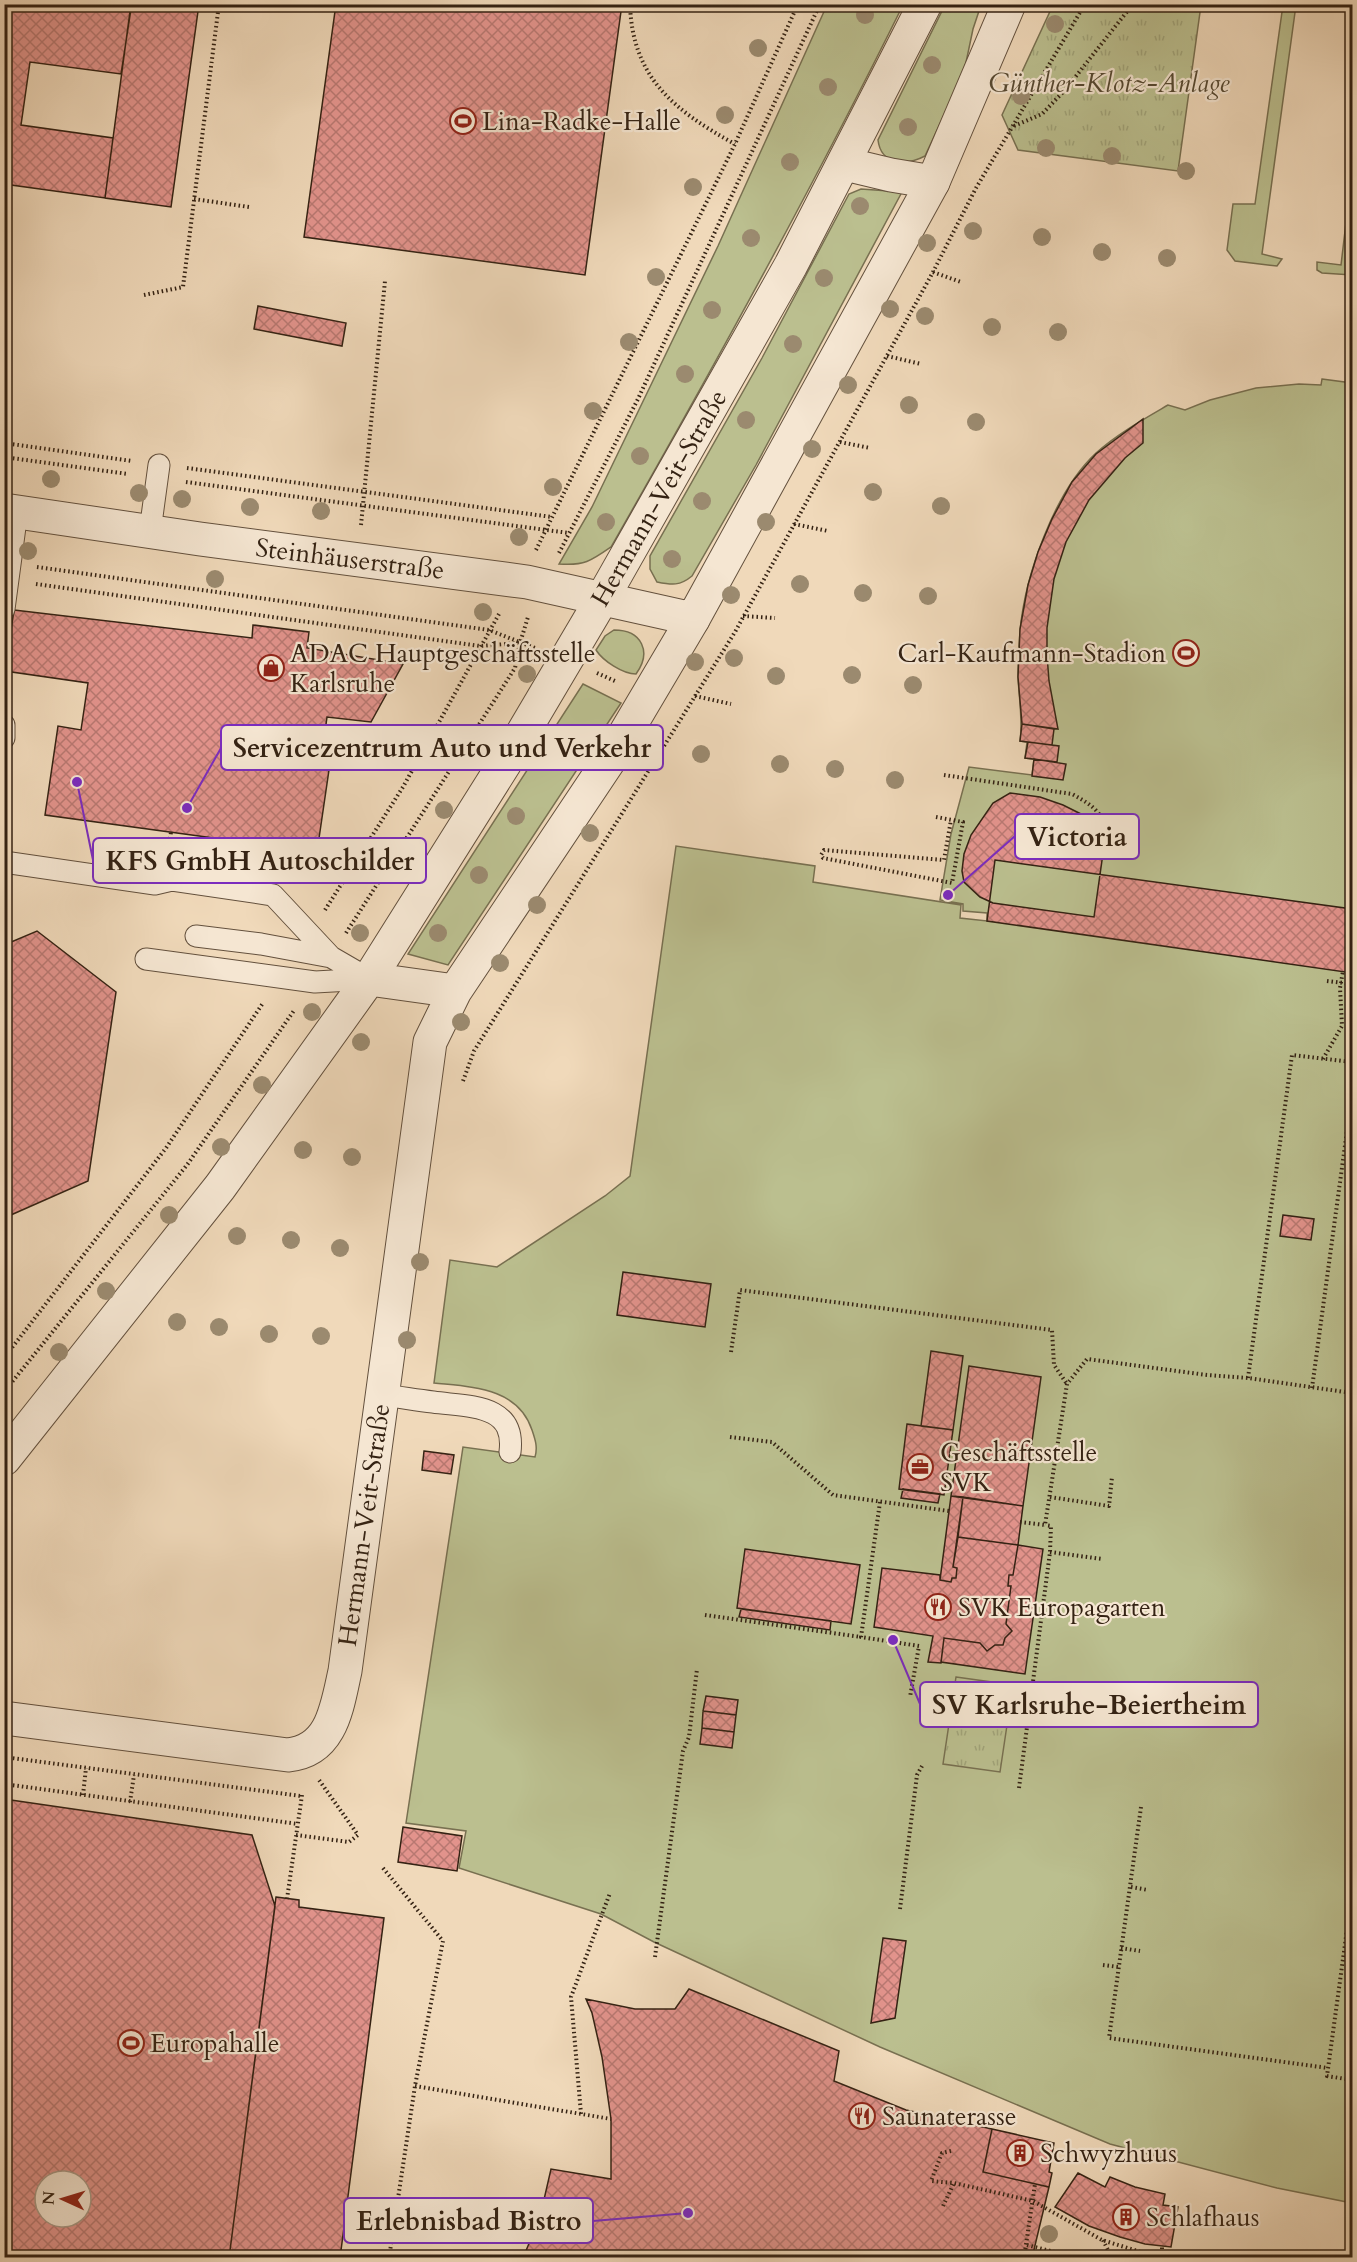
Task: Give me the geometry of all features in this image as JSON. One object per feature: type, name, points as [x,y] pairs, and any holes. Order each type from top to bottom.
[{"type":"street","name":"Hermann-Veit-Straße","points":[[4,1459],[220,1187],[369,979],[490,788],[602,599],[791,265],[845,164],[925,4]]},
{"type":"street","name":"Hermann-Veit-Straße","points":[[306,1752],[326,1733],[336,1713],[345,1671],[430,1042],[455,991],[612,756],[693,619],[933,182],[1009,4]]},
{"type":"street","points":[[845,164],[933,182]]},
{"type":"street","name":"Steinhäuserstraße","points":[[11,511],[532,582],[693,619]]},
{"type":"street","points":[[369,979],[455,991]]},
{"type":"street","points":[[4,1719],[288,1755],[306,1752]]},
{"type":"lane","points":[[150,531],[159,472]]},
{"type":"lane","points":[[4,609],[9,572],[11,511]]},
{"type":"lane","points":[[4,725],[4,738]]},
{"type":"lane","points":[[4,862],[155,884],[172,880],[273,895],[331,957],[369,979]]},
{"type":"lane","points":[[196,936],[261,944],[331,957]]},
{"type":"lane","points":[[146,959],[315,982],[369,979]]},
{"type":"lane","points":[[382,1395],[481,1407],[496,1415],[507,1425],[512,1437],[510,1452]]},
{"type":"path","points":[[144,295],[183,287],[219,4]]},
{"type":"path","points":[[630,4],[630,19],[636,49],[650,77],[670,100],[709,129],[735,144]]},
{"type":"path","points":[[532,582],[546,530],[735,144],[798,4]]},
{"type":"path","points":[[532,582],[569,533],[638,399],[820,4]]},
{"type":"path","points":[[474,1051],[744,616],[933,272],[976,189],[1085,4]]},
{"type":"path","points":[[1014,126],[1042,114],[1065,90],[1133,4]]},
{"type":"path","points":[[194,199],[249,207]]},
{"type":"path","points":[[933,272],[961,282]]},
{"type":"path","points":[[358,560],[385,281]]},
{"type":"path","points":[[886,356],[921,364]]},
{"type":"path","points":[[4,442],[159,472],[363,507],[569,533]]},
{"type":"path","points":[[840,442],[870,448]]},
{"type":"path","points":[[4,457],[365,492],[552,517]]},
{"type":"path","points":[[794,524],[828,531]]},
{"type":"path","points":[[9,572],[480,646],[520,643]]},
{"type":"path","points":[[9,572],[489,630],[520,643],[568,658],[682,716]]},
{"type":"path","points":[[744,616],[775,618]]},
{"type":"path","points":[[695,696],[731,704]]},
{"type":"path","points":[[944,775],[1072,794],[1090,803],[1105,821],[1108,839],[1115,840]]},
{"type":"path","points":[[936,817],[963,822],[952,883],[823,858],[821,855],[824,850],[944,860],[951,820]]},
{"type":"path","points":[[1323,1059],[1342,1026],[1343,971]]},
{"type":"path","points":[[1327,981],[1353,984]]},
{"type":"path","points":[[1248,1378],[1293,1055],[1353,1062]]},
{"type":"path","points":[[1312,1388],[1353,1094]]},
{"type":"path","points":[[731,1352],[740,1290],[1052,1330],[1054,1365],[1067,1383]]},
{"type":"path","points":[[1045,1525],[1067,1383],[1087,1359],[1353,1393]]},
{"type":"path","points":[[730,1437],[772,1442],[833,1495],[949,1512]]},
{"type":"path","points":[[1050,1497],[1108,1506],[1112,1478]]},
{"type":"path","points":[[861,1637],[880,1502]]},
{"type":"path","points":[[1018,1788],[1050,1552],[1051,1526],[1020,1522]]},
{"type":"path","points":[[1050,1552],[1102,1559]]},
{"type":"path","points":[[705,1615],[919,1646],[910,1697]]},
{"type":"path","points":[[655,1957],[683,1751],[688,1737],[697,1669]]},
{"type":"path","points":[[296,1835],[349,1842],[358,1835],[320,1783],[306,1752]]},
{"type":"path","points":[[4,1757],[302,1796]]},
{"type":"path","points":[[900,1909],[917,1775],[922,1766]]},
{"type":"path","points":[[82,1795],[86,1768]]},
{"type":"path","points":[[130,1802],[134,1775]]},
{"type":"path","points":[[4,1784],[298,1824]]},
{"type":"path","points":[[1141,1807],[1109,2038],[1328,2068]]},
{"type":"path","points":[[287,1899],[299,1816]]},
{"type":"path","points":[[383,1868],[443,1941],[415,2086],[389,2258]]},
{"type":"path","points":[[1131,1887],[1148,1890]]},
{"type":"path","points":[[581,2114],[571,1997],[610,1893]]},
{"type":"path","points":[[1353,1893],[1327,2076],[1353,2080]]},
{"type":"path","points":[[1121,1948],[1140,1951]]},
{"type":"path","points":[[1103,1965],[1119,1967]]},
{"type":"path","points":[[415,2086],[611,2119]]},
{"type":"path","points":[[951,2151],[942,2154],[931,2181],[954,2183],[1033,2201],[1102,2240],[1161,2258],[1162,2246]]},
{"type":"path","points":[[943,2206],[954,2183]]},
{"type":"path","points":[[1024,2258],[1035,2184]]},
{"type":"path","points":[[1058,2215],[1061,2209]]},
{"type":"path","points":[[1102,2240],[1112,2258]]},
{"type":"path","points":[[1027,2245],[1078,2258]]},
{"type":"green space","points":[[827,5],[903,5],[761,278],[611,547],[587,562],[559,564],[592,507],[718,246]]},
{"type":"green space","points":[[945,5],[981,5],[973,29],[964,72],[925,156],[903,162],[889,159],[880,148],[878,140]]},
{"type":"green space","name":"Günther-Klotz-Anlage","points":[[1053,5],[1201,5],[1178,171],[1018,150],[1002,115]]},
{"type":"green space","points":[[1283,5],[1296,5],[1262,254],[1282,259],[1277,266],[1235,261],[1227,250],[1233,204],[1255,204]]},
{"type":"green space","points":[[1352,172],[1352,275],[1322,273],[1317,270],[1317,262],[1341,265]]},
{"type":"green space","points":[[861,189],[902,192],[756,465],[692,576],[676,584],[657,582],[650,569],[650,556],[762,358],[849,194]]},
{"type":"green space","points":[[1322,379],[1352,383],[1352,2203],[1277,2188],[1110,2144],[880,2047],[654,1942],[601,1914],[459,1868],[466,1831],[406,1823],[463,1447],[535,1457],[536,1450],[533,1433],[525,1416],[505,1397],[478,1388],[434,1383],[450,1260],[497,1267],[605,1196],[630,1176],[676,846],[815,866],[813,882],[961,905],[960,918],[987,921],[987,913],[963,911],[963,904],[940,900],[951,834],[969,767],[1032,775],[1034,759],[1025,758],[1027,742],[1020,741],[1018,677],[1020,631],[1028,585],[1035,561],[1044,536],[1067,490],[1081,470],[1104,446],[1168,405],[1185,410],[1210,400],[1256,388],[1299,384],[1321,385]]},
{"type":"green space","points":[[614,630],[632,634],[642,644],[643,658],[636,674],[625,672],[614,666],[596,650],[605,636]]},
{"type":"green space","points":[[583,684],[621,703],[448,965],[408,954]]},
{"type":"green space","points":[[956,1677],[1013,1685],[1000,1772],[943,1764]]},
{"type":"building","points":[[4,4],[99,4],[131,9],[121,74],[30,62],[21,125],[113,138],[105,198],[4,184]]},
{"type":"building","points":[[131,4],[199,4],[171,207],[105,198]]},
{"type":"building","name":"Lina-Radke-Halle","points":[[336,4],[622,4],[585,275],[304,237]]},
{"type":"building","points":[[258,306],[346,323],[342,346],[254,329]]},
{"type":"building","points":[[1143,419],[1143,443],[1125,458],[1089,500],[1066,542],[1054,579],[1047,628],[1047,655],[1049,681],[1058,729],[1022,724],[1018,677],[1020,629],[1028,585],[1038,552],[1052,519],[1072,482],[1096,454]]},
{"type":"building","points":[[14,610],[252,638],[253,625],[309,632],[307,648],[403,664],[371,722],[327,717],[321,761],[330,763],[317,852],[45,815],[58,726],[81,730],[88,683],[5,671]]},
{"type":"building","points":[[1022,724],[1054,729],[1052,745],[1020,741]]},
{"type":"building","points":[[1028,742],[1059,746],[1057,762],[1025,758]]},
{"type":"building","points":[[1034,759],[1066,764],[1063,780],[1032,776]]},
{"type":"building","points":[[1010,793],[1040,797],[1063,805],[1085,816],[1106,832],[1094,917],[993,903],[980,897],[964,882],[962,871],[964,854],[971,835],[993,803]]},
{"type":"building","points":[[995,860],[1352,909],[1352,973],[987,921]]},
{"type":"building","points":[[37,931],[116,992],[88,1181],[4,1218],[4,945]]},
{"type":"building","points":[[1283,1215],[1314,1219],[1311,1240],[1280,1236]]},
{"type":"building","points":[[623,1272],[711,1284],[705,1327],[617,1315]]},
{"type":"building","points":[[931,1351],[963,1356],[953,1430],[921,1426]]},
{"type":"building","points":[[969,1366],[1041,1377],[1023,1506],[951,1496]]},
{"type":"building","points":[[907,1424],[953,1430],[944,1495],[899,1489]]},
{"type":"building","points":[[424,1451],[454,1455],[451,1474],[422,1470]]},
{"type":"building","points":[[903,1489],[940,1494],[938,1503],[901,1498]]},
{"type":"building","points":[[951,1496],[963,1497],[953,1567],[957,1568],[956,1578],[952,1578],[951,1582],[940,1580]]},
{"type":"building","points":[[963,1497],[1023,1506],[1018,1545],[958,1537]]},
{"type":"building","points":[[958,1537],[1018,1545],[1013,1575],[1009,1575],[1008,1586],[1011,1586],[1006,1624],[1012,1631],[1005,1638],[1003,1645],[995,1645],[987,1651],[980,1643],[944,1638],[941,1663],[928,1662],[933,1636],[874,1627],[882,1568],[940,1575],[940,1580],[951,1582],[952,1578],[956,1578],[957,1568],[953,1567]]},
{"type":"building","points":[[1018,1545],[1043,1549],[1025,1674],[941,1662],[944,1638],[980,1643],[987,1651],[995,1645],[1003,1645],[1005,1638],[1012,1631],[1006,1624],[1011,1586],[1008,1586],[1009,1575],[1013,1575]]},
{"type":"building","points":[[745,1549],[860,1565],[851,1624],[737,1608]]},
{"type":"building","points":[[741,1609],[831,1621],[830,1630],[739,1617]]},
{"type":"building","points":[[706,1696],[738,1700],[736,1715],[703,1711]]},
{"type":"building","points":[[703,1711],[736,1715],[734,1732],[702,1728]]},
{"type":"building","points":[[702,1728],[734,1732],[732,1748],[700,1744]]},
{"type":"building","name":"Europahalle","points":[[4,1799],[252,1835],[275,1906],[229,2258],[4,2258]]},
{"type":"building","points":[[403,1827],[462,1836],[457,1871],[398,1862]]},
{"type":"building","points":[[276,1897],[299,1900],[299,1907],[384,1918],[340,2258],[229,2258]]},
{"type":"building","points":[[883,1938],[906,1941],[895,2018],[871,2023]]},
{"type":"building","points":[[689,1989],[839,2051],[834,2081],[906,2110],[992,2129],[983,2172],[1049,2187],[1032,2258],[523,2258],[540,2217],[551,2169],[611,2179],[611,2119],[602,2057],[592,2013],[586,1999],[635,2009],[675,2009]]},
{"type":"building","name":"Schwyzhuus","points":[[992,2129],[1054,2143],[1049,2187],[983,2172]]},
{"type":"building","name":"Schlafhaus","points":[[1078,2173],[1105,2187],[1110,2177],[1135,2187],[1165,2194],[1163,2205],[1178,2207],[1171,2247],[1145,2244],[1120,2237],[1089,2226],[1055,2207]]},
{"type":"place","name":"Lina-Radke-Halle","points":[[463,121]]},
{"type":"place","name":"Carl-Kaufmann-Stadion","points":[[1186,653]]},
{"type":"place","name":"ADAC Hauptgeschäftsstelle Karlsruhe","points":[[271,668]]},
{"type":"place","name":"KFS GmbH Autoschilder","points":[[77,782]]},
{"type":"place","name":"Servicezentrum Auto und Verkehr","points":[[187,808]]},
{"type":"place","name":"Victoria","points":[[948,895]]},
{"type":"place","name":"Geschäftsstelle SVK","points":[[920,1467]]},
{"type":"place","name":"SVK Europagarten","points":[[938,1607]]},
{"type":"place","name":"SV Karlsruhe-Beiertheim","points":[[893,1640]]},
{"type":"place","name":"Europahalle","points":[[131,2043]]},
{"type":"place","name":"Saunaterasse","points":[[862,2116]]},
{"type":"place","name":"Schwyzhuus","points":[[1020,2153]]},
{"type":"place","name":"Erlebnisbad Bistro","points":[[688,2213]]},
{"type":"place","name":"Schlafhaus","points":[[1126,2217]]}]
